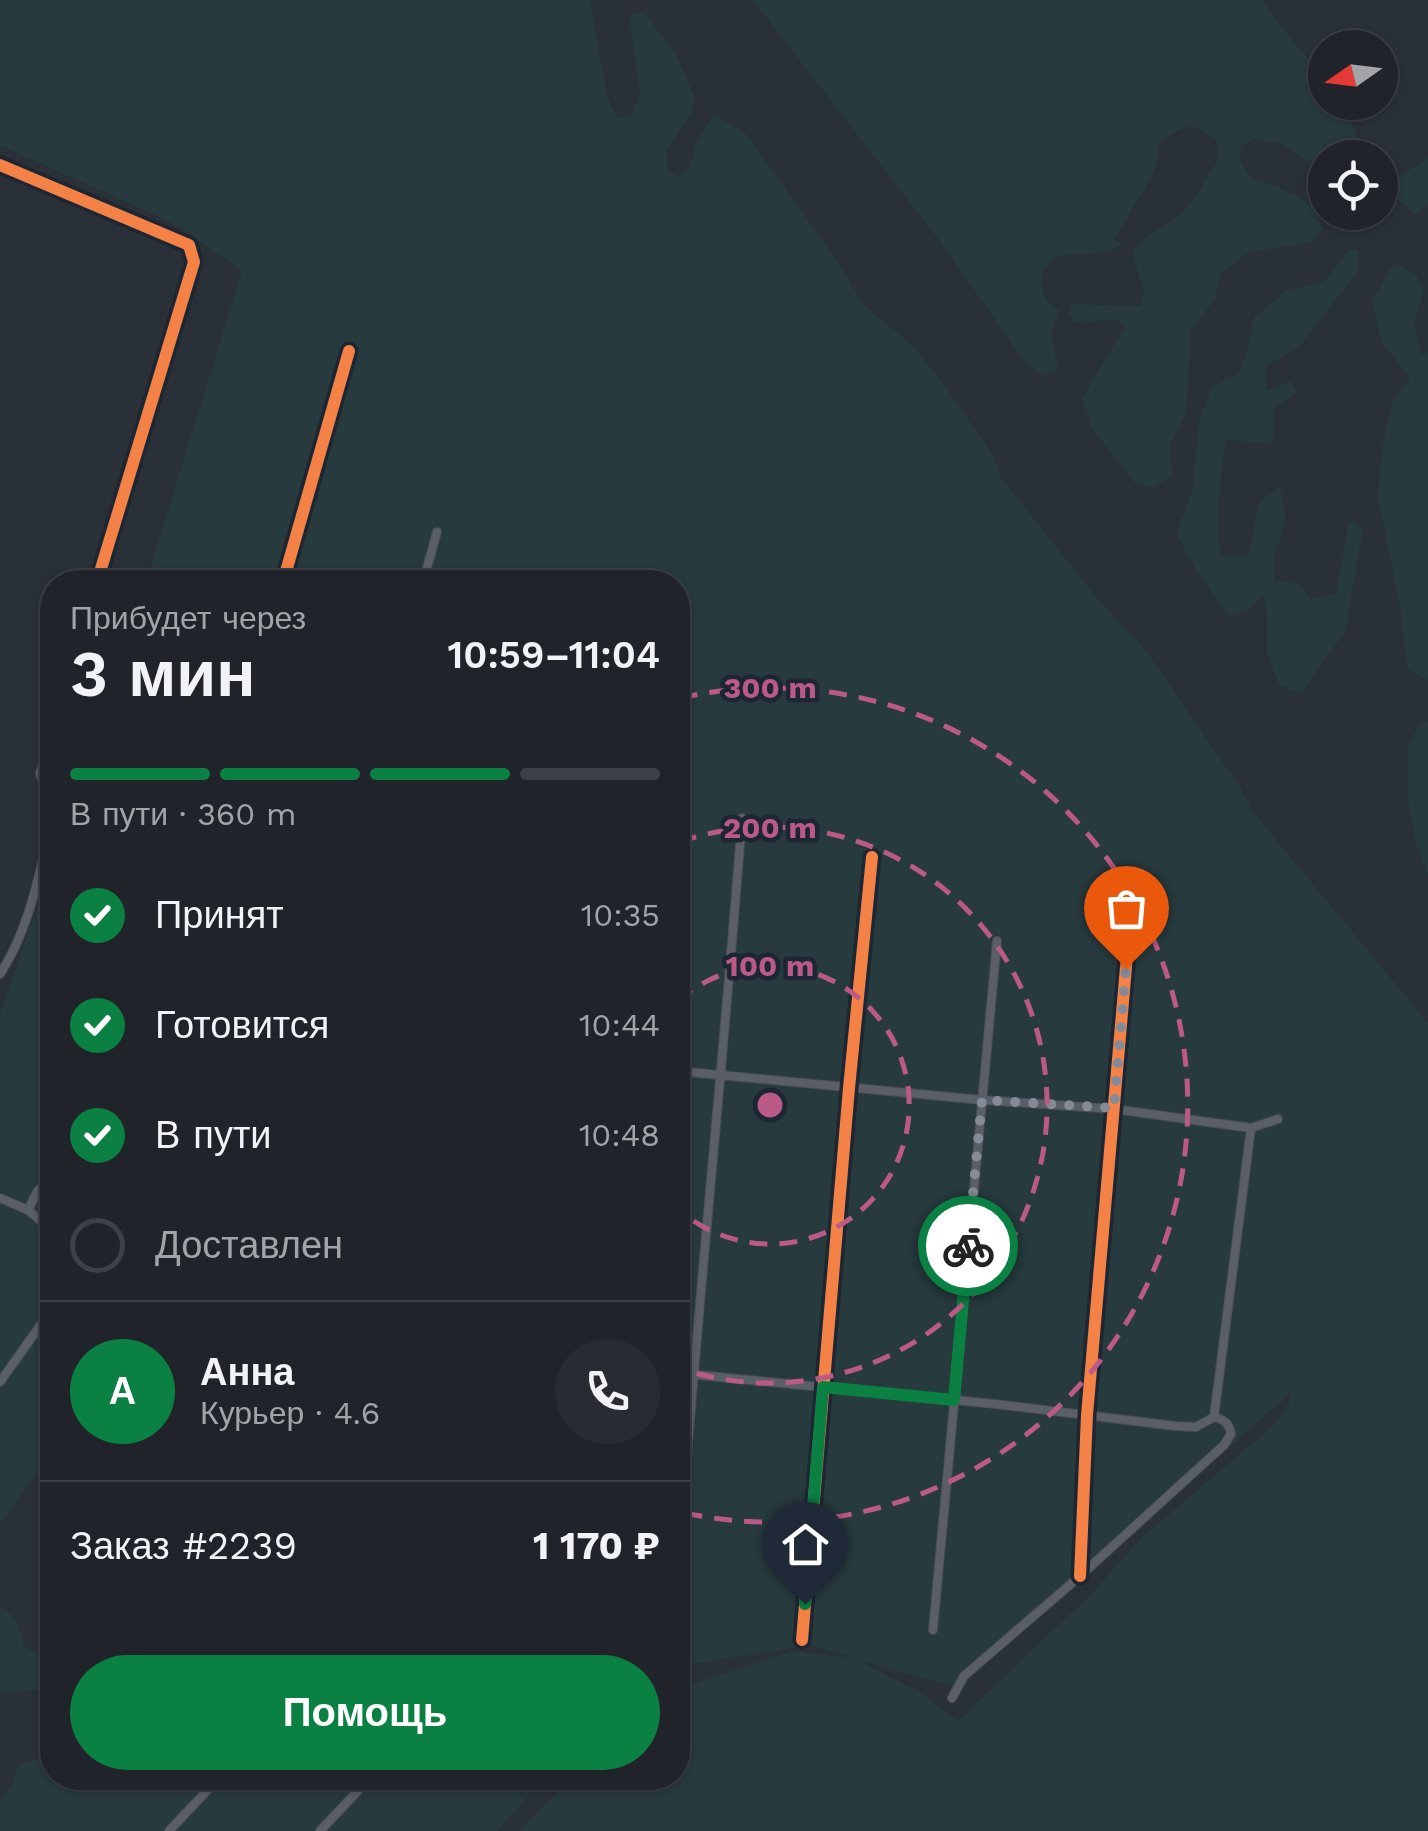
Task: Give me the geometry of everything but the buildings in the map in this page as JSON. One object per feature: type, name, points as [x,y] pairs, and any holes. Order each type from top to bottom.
[{"type":"street","points":[[0,165],[190,244],[194,262],[102,570]]},
{"type":"street","points":[[286,570],[350,352]]},
{"type":"street","points":[[425,570],[436,532]]},
{"type":"street","points":[[690,1403],[742,818]]},
{"type":"street","points":[[802,1640],[872,856]]},
{"type":"street","points":[[0,974],[15,952],[40,869]]},
{"type":"street","points":[[1080,1576],[1087,1415],[1129,933]]},
{"type":"street","points":[[932,1630],[997,941]]},
{"type":"street","points":[[690,1072],[982,1100],[1114,1108],[1251,1128],[1278,1119]]},
{"type":"street","points":[[1214,1418],[1251,1128]]},
{"type":"street","points":[[28,1210],[40,1188]]},
{"type":"street","points":[[0,1198],[40,1220]]},
{"type":"street","points":[[0,1382],[40,1325]]},
{"type":"street","points":[[692,1375],[1196,1427],[1214,1418],[1225,1420],[1230,1426],[1231,1434],[1224,1445],[964,1676],[952,1698]]},
{"type":"street","points":[[169,1831],[208,1790]]},
{"type":"street","points":[[320,1831],[359,1790]]},
{"type":"green space","points":[[0,0],[590,0],[607,96],[617,118],[632,115],[640,94],[629,15],[644,12],[676,55],[694,95],[692,112],[667,150],[667,168],[677,177],[689,170],[697,142],[714,114],[746,134],[835,258],[863,304],[912,345],[940,379],[994,457],[1000,476],[1097,598],[1147,652],[1242,790],[1252,811],[1428,1023],[1428,1831],[519,1831],[559,1790],[690,1790],[690,1685],[792,1651],[854,1658],[811,1645],[690,1664],[690,570],[150,570],[242,271],[175,224],[0,145]],"holes":[[[1292,1391],[1274,1425],[1142,1537],[1092,1593],[958,1721],[920,1692],[855,1659],[952,1686],[1059,1602]]]},
{"type":"green space","points":[[753,0],[1263,0],[1308,59],[1308,120],[1350,120],[1356,132],[1354,140],[1308,140],[1308,161],[1282,144],[1254,139],[1241,146],[1240,160],[1251,178],[1308,202],[1308,230],[1322,230],[1312,242],[1248,253],[1221,273],[1215,299],[1191,331],[1186,412],[1170,447],[1172,476],[1152,488],[1134,482],[1091,427],[1083,399],[1125,328],[1117,320],[1076,322],[1069,315],[1070,304],[1140,306],[1144,292],[1132,253],[1193,200],[1217,162],[1217,140],[1190,125],[1161,140],[1154,172],[1114,240],[1124,245],[1103,252],[1057,256],[1043,270],[1043,293],[1059,310],[1051,331],[1058,370],[1043,375],[1027,365],[939,240]]},
{"type":"green space","points":[[1428,158],[1428,205],[1414,214],[1398,198],[1398,177]]},
{"type":"green space","points":[[1350,249],[1359,251],[1357,272],[1300,346],[1266,366],[1266,391],[1291,381],[1298,392],[1273,409],[1273,444],[1226,440],[1220,484],[1221,557],[1249,555],[1258,504],[1280,485],[1286,522],[1274,557],[1275,581],[1299,583],[1311,599],[1336,594],[1349,522],[1363,527],[1345,633],[1303,694],[1279,685],[1267,653],[1263,595],[1249,610],[1229,616],[1176,534],[1193,488],[1199,421],[1212,387],[1239,373],[1254,317],[1287,290],[1324,282]]},
{"type":"green space","points":[[1394,263],[1417,276],[1424,290],[1414,323],[1421,355],[1428,352],[1428,680],[1408,669],[1378,496],[1383,442],[1393,401],[1410,378],[1381,341],[1372,301]]},
{"type":"green space","points":[[1428,721],[1428,877],[1416,844],[1408,801],[1408,745],[1421,722]]},
{"type":"green space","points":[[40,899],[40,1469],[0,1524],[0,1014]]},
{"type":"green space","points":[[0,1608],[14,1619],[24,1646],[40,1653],[40,1689],[0,1691]]},
{"type":"green space","points":[[40,1756],[40,1790],[533,1790],[497,1831],[0,1831],[0,1800],[22,1764]]},
{"type":"cycle path","points":[[0,165],[189,245],[194,262],[101,570]]},
{"type":"cycle path","points":[[286,570],[349,351]]},
{"type":"cycle path","points":[[802,1640],[872,857]]},
{"type":"cycle path","points":[[1080,1576],[1087,1415],[1129,933]]},
{"type":"way so far","points":[[968,1246],[982,1100],[1114,1108],[1126,968]]},
{"type":"route","points":[[805,1604],[823,1387],[954,1400],[968,1246]]}]
